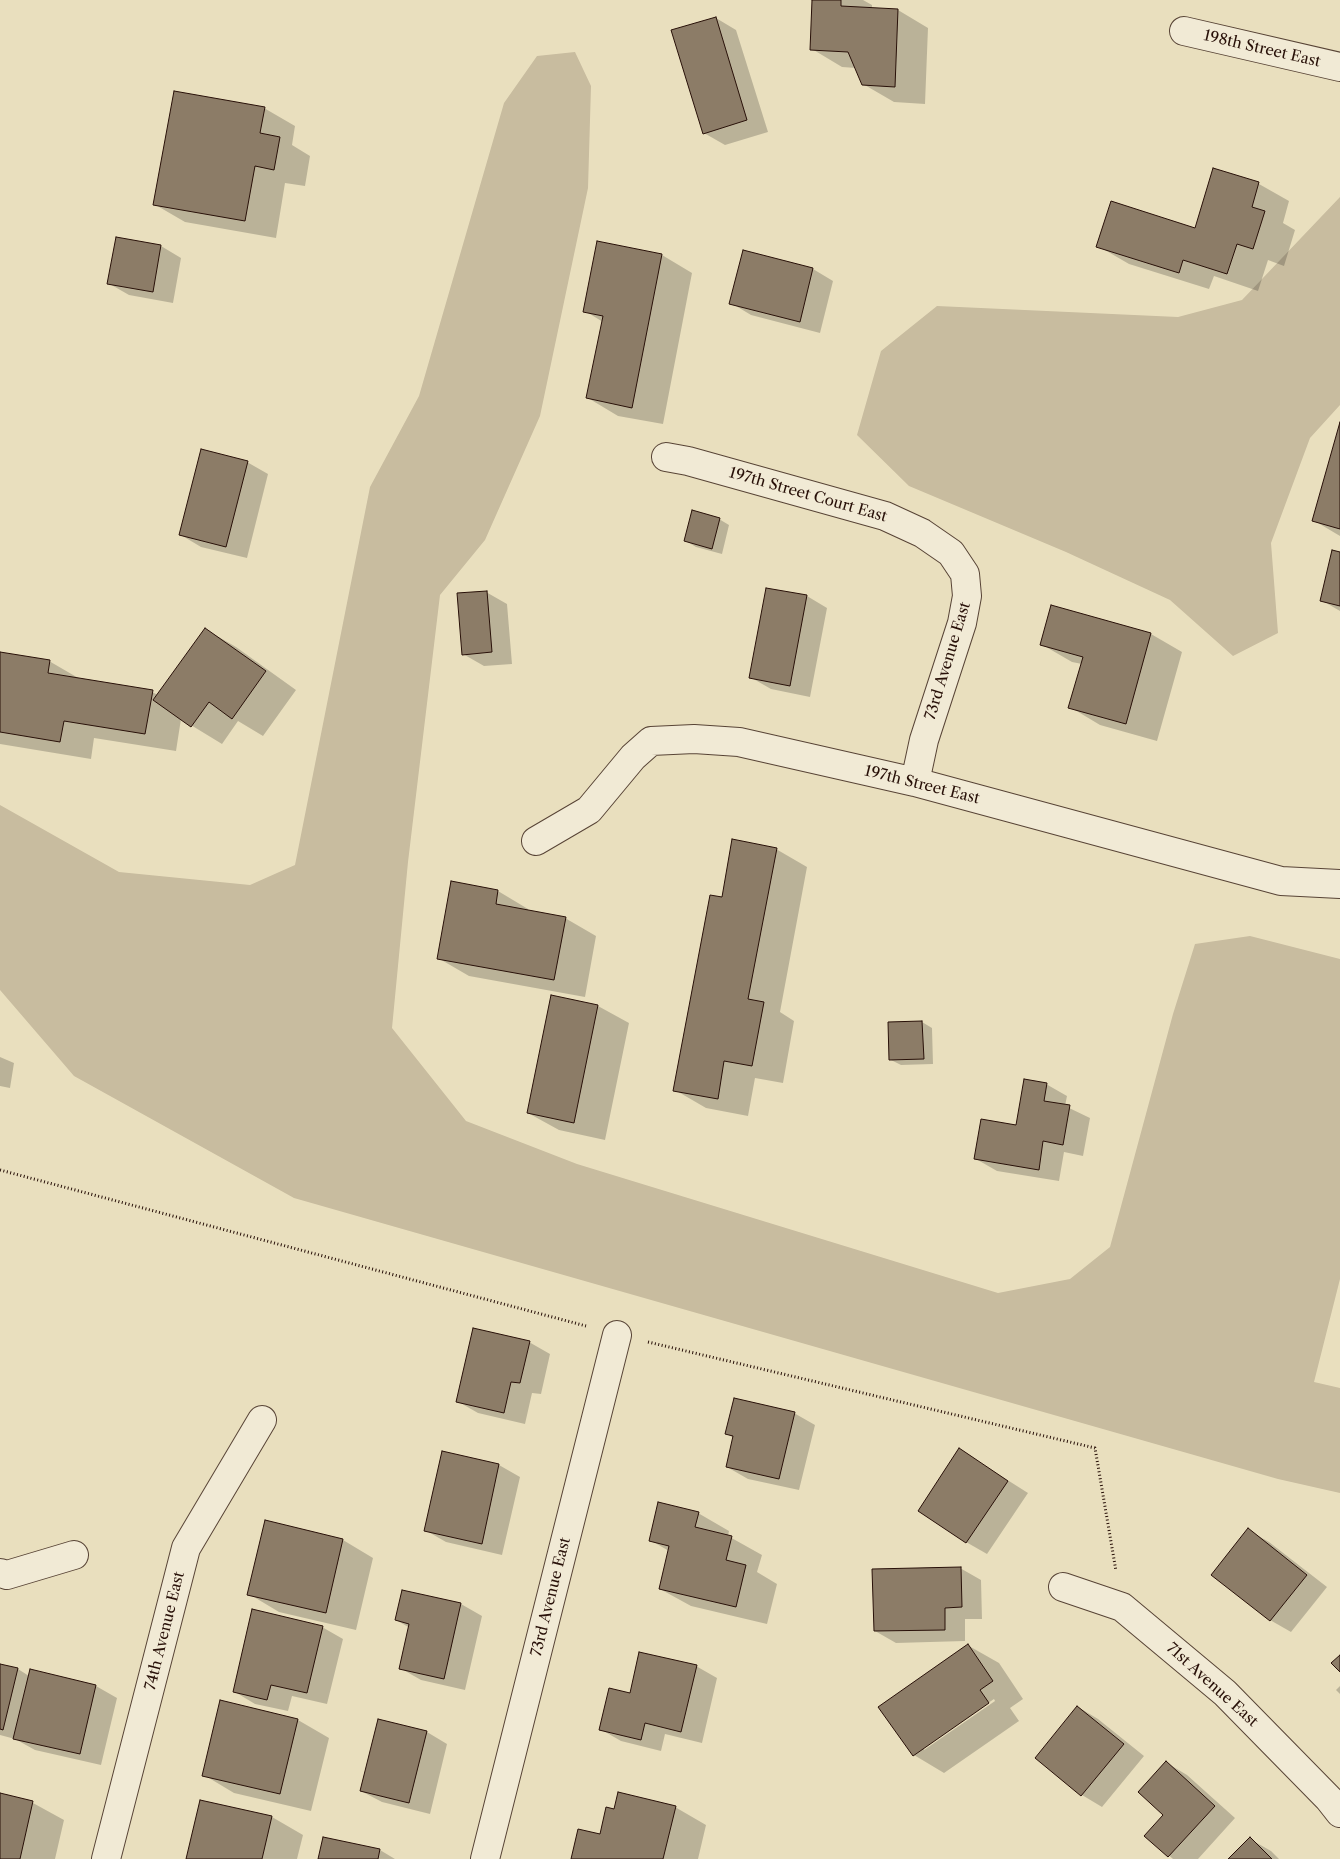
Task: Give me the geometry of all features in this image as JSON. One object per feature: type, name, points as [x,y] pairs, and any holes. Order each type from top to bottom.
[{"type":"street","name":"198th Street East","points":[[1184,32],[1340,67]]},
{"type":"street","name":"197th Street Court East","points":[[666,457],[885,516],[922,533],[944,548]]},
{"type":"street","name":"73rd Avenue East","points":[[915,782],[924,740],[962,623],[967,596],[966,574],[951,552],[944,548]]},
{"type":"street","name":"197th Street East","points":[[536,841],[589,810],[633,756],[652,741],[694,739],[739,742],[915,782],[1280,881],[1340,884]]},
{"type":"street","name":"73rd Avenue East","points":[[485,1859],[618,1335]]},
{"type":"street","name":"74th Avenue East","points":[[106,1859],[186,1548],[262,1420]]},
{"type":"street","points":[[0,1573],[7,1575],[74,1555]]},
{"type":"street","name":"71st Avenue East","points":[[1063,1587],[1122,1607],[1225,1693],[1329,1799],[1340,1813]]},
{"type":"shaded area","points":[[575,52],[591,86],[588,188],[540,416],[485,540],[440,595],[408,862],[392,1028],[466,1121],[577,1164],[998,1293],[1070,1279],[1110,1247],[1173,1014],[1195,944],[1250,936],[1340,959],[1340,1279],[1314,1382],[1340,1388],[1340,1493],[1278,1479],[294,1198],[74,1076],[0,990],[0,805],[119,872],[250,885],[295,865],[370,487],[419,396],[504,103],[537,56]]},
{"type":"shaded area","points":[[1340,197],[1340,405],[1310,438],[1271,543],[1278,633],[1233,656],[1170,600],[1066,552],[909,486],[857,435],[881,351],[937,306],[1178,317],[1242,300]]},
{"type":"building","points":[[812,0],[841,0],[841,6],[898,9],[895,87],[862,85],[848,52],[810,50]]},
{"type":"building","points":[[716,17],[747,120],[703,134],[671,30]]},
{"type":"building","points":[[174,91],[265,107],[260,133],[280,137],[274,170],[255,166],[245,221],[153,205]]},
{"type":"building","points":[[1213,168],[1259,182],[1252,207],[1265,211],[1253,249],[1237,244],[1227,274],[1183,260],[1179,273],[1096,247],[1111,201],[1195,228]]},
{"type":"building","points":[[116,237],[161,245],[153,292],[107,284]]},
{"type":"building","points":[[597,241],[662,254],[632,408],[586,398],[603,316],[583,312]]},
{"type":"building","points":[[743,250],[813,268],[800,322],[729,304]]},
{"type":"building","points":[[1340,422],[1340,529],[1312,521]]},
{"type":"building","points":[[201,449],[248,461],[226,547],[179,535]]},
{"type":"building","points":[[692,510],[720,518],[712,549],[684,541]]},
{"type":"building","points":[[1332,550],[1340,552],[1340,606],[1320,601]]},
{"type":"building","points":[[766,588],[807,595],[790,686],[749,678]]},
{"type":"building","points":[[487,591],[492,652],[462,655],[457,593]]},
{"type":"building","points":[[1051,605],[1151,633],[1126,724],[1068,708],[1083,657],[1040,645]]},
{"type":"building","points":[[205,628],[266,671],[232,719],[209,702],[191,727],[153,700]]},
{"type":"building","points":[[0,652],[50,660],[48,673],[153,690],[145,734],[64,721],[60,742],[0,732]]},
{"type":"building","points":[[732,839],[777,848],[748,999],[764,1002],[752,1066],[724,1061],[718,1099],[673,1091],[710,895],[722,897]]},
{"type":"building","points":[[451,881],[498,890],[496,904],[566,917],[554,980],[437,959]]},
{"type":"building","points":[[551,995],[598,1005],[574,1123],[527,1113]]},
{"type":"building","points":[[922,1021],[924,1059],[889,1060],[888,1022]]},
{"type":"building","points":[[1024,1079],[1047,1083],[1044,1101],[1070,1105],[1063,1145],[1043,1141],[1039,1170],[974,1159],[981,1119],[1016,1125]]},
{"type":"building","points":[[473,1328],[530,1341],[520,1383],[511,1382],[504,1413],[456,1402]]},
{"type":"building","points":[[734,1398],[795,1412],[779,1479],[726,1467],[733,1436],[725,1434]]},
{"type":"building","points":[[959,1448],[1008,1481],[966,1543],[918,1511]]},
{"type":"building","points":[[442,1451],[499,1464],[482,1544],[424,1531]]},
{"type":"building","points":[[658,1502],[699,1512],[695,1527],[732,1536],[726,1560],[746,1565],[736,1607],[659,1589],[669,1546],[649,1541]]},
{"type":"building","points":[[265,1520],[343,1539],[326,1613],[247,1595]]},
{"type":"building","points":[[1248,1528],[1307,1575],[1270,1621],[1211,1575]]},
{"type":"building","points":[[961,1567],[962,1607],[945,1608],[945,1630],[874,1631],[872,1569]]},
{"type":"building","points":[[402,1590],[461,1603],[444,1679],[399,1669],[409,1624],[395,1620]]},
{"type":"building","points":[[252,1609],[323,1626],[307,1693],[271,1685],[267,1700],[233,1692]]},
{"type":"building","points":[[968,1644],[993,1681],[980,1690],[989,1703],[913,1756],[878,1707]]},
{"type":"building","points":[[639,1652],[697,1665],[681,1732],[645,1723],[641,1740],[599,1730],[609,1688],[630,1693]]},
{"type":"building","points":[[1340,1655],[1340,1672],[1331,1663]]},
{"type":"building","points":[[0,1664],[18,1668],[3,1730],[0,1729]]},
{"type":"building","points":[[30,1669],[96,1685],[80,1754],[13,1739]]},
{"type":"building","points":[[220,1700],[298,1719],[280,1794],[202,1776]]},
{"type":"building","points":[[1077,1706],[1124,1744],[1081,1796],[1035,1758]]},
{"type":"building","points":[[378,1719],[427,1731],[409,1803],[360,1791]]},
{"type":"building","points":[[1166,1761],[1215,1806],[1168,1857],[1144,1836],[1163,1815],[1138,1792]]},
{"type":"building","points":[[618,1792],[676,1806],[663,1859],[571,1859],[578,1829],[600,1834],[606,1807],[614,1809]]},
{"type":"building","points":[[0,1793],[33,1801],[20,1859],[0,1859]]},
{"type":"building","points":[[200,1800],[272,1816],[262,1859],[186,1859]]},
{"type":"building","points":[[323,1837],[380,1849],[378,1859],[318,1859]]},
{"type":"building","points":[[1250,1837],[1272,1859],[1228,1859]]}]
